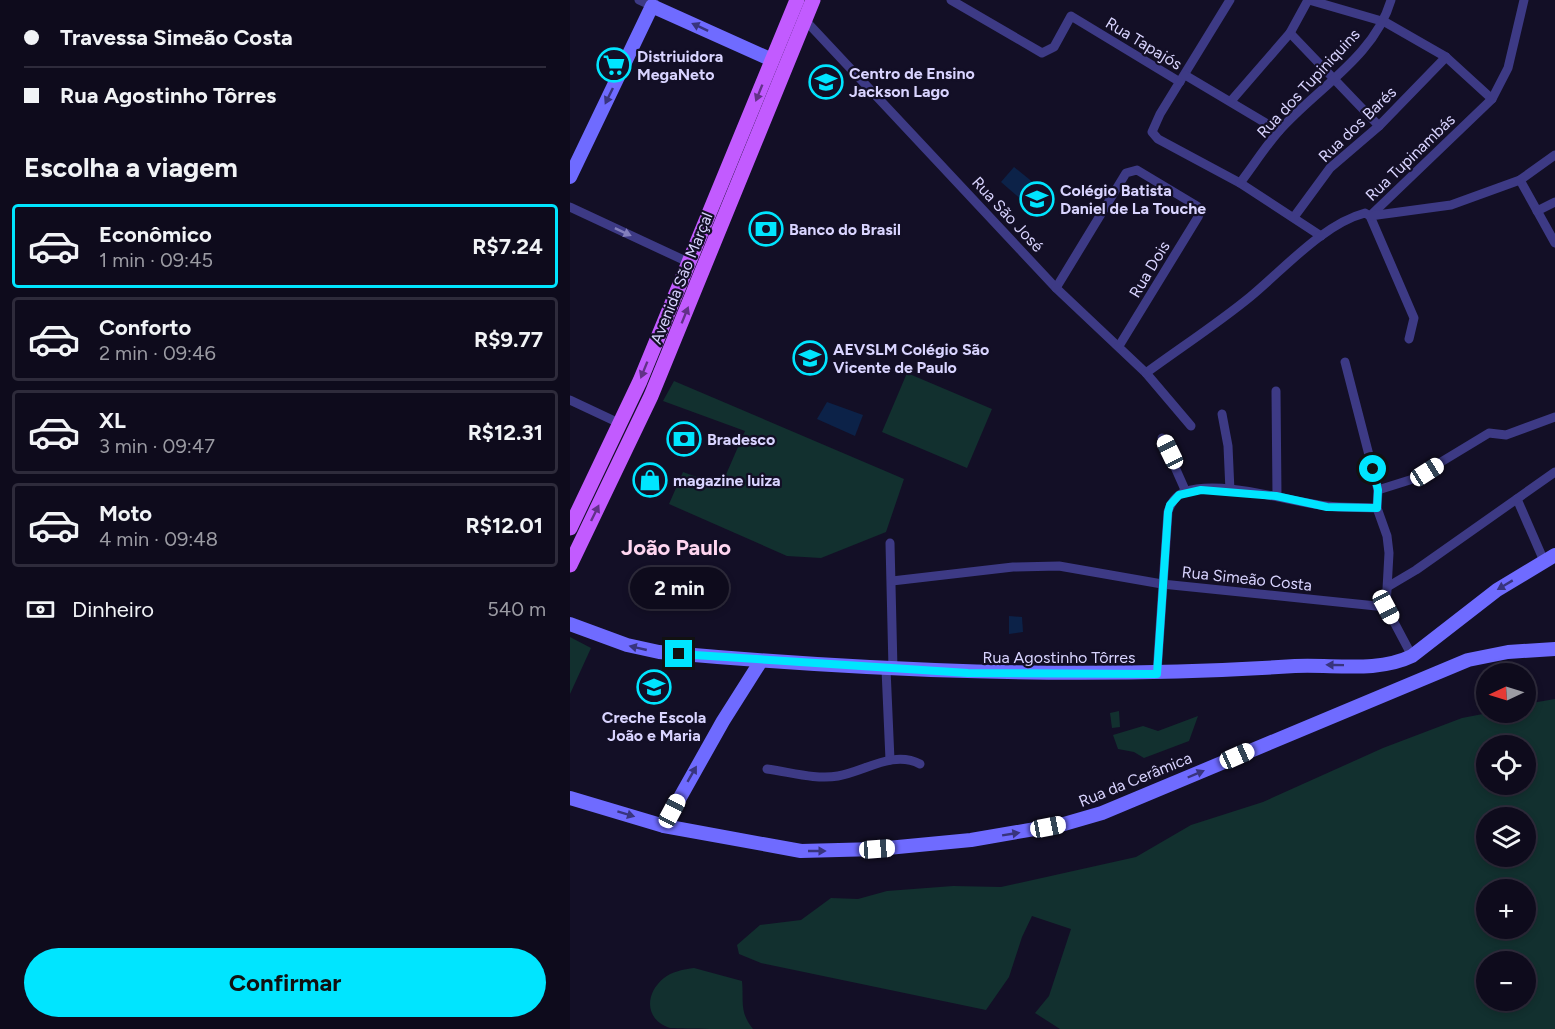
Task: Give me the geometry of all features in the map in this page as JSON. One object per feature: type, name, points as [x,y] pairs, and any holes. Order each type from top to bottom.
[{"type":"main road","name":"Avenida São Marçal","points":[[570,528],[621,424],[690,263],[797,0]]},
{"type":"main road","name":"Avenida São Marçal","points":[[570,566],[651,396],[813,0]]},
{"type":"street","points":[[639,0],[654,3],[772,60]]},
{"type":"street","name":"Rua Tapajós","points":[[951,0],[1042,53],[1054,47],[1071,16],[1182,79],[1231,100],[1280,131]]},
{"type":"street","points":[[1230,0],[1155,123],[1152,132],[1158,139],[1240,183],[1321,236]]},
{"type":"street","points":[[1231,100],[1290,33],[1309,0],[1385,22],[1446,57],[1492,99]]},
{"type":"street","name":"Rua dos Tupiniquins","points":[[1240,183],[1280,131],[1335,80],[1385,22],[1391,0]]},
{"type":"street","name":"Rua Tupinambás","points":[[1146,373],[1249,298],[1321,236],[1359,214],[1365,213],[1370,216],[1492,99],[1508,68],[1524,0]]},
{"type":"street","points":[[570,177],[654,3]]},
{"type":"street","name":"Rua São José","points":[[805,20],[1056,288],[1146,373],[1191,426]]},
{"type":"street","points":[[1290,33],[1378,126]]},
{"type":"street","name":"Rua dos Barés","points":[[1294,217],[1330,168],[1378,126],[1446,57]]},
{"type":"street","points":[[1409,339],[1414,318],[1370,216],[1451,205],[1520,180],[1555,155]]},
{"type":"street","name":"Rua Dois","points":[[1056,288],[1126,173],[1137,170],[1197,206],[1200,212],[1198,217],[1119,346]]},
{"type":"street","points":[[1520,180],[1555,243]]},
{"type":"street","points":[[1537,211],[1555,201]]},
{"type":"street","points":[[570,207],[690,263]]},
{"type":"street","points":[[1346,362],[1378,490],[1377,508],[1387,536],[1389,586],[1386,607],[1412,656]]},
{"type":"street","points":[[1276,391],[1276,496]]},
{"type":"street","points":[[570,400],[621,424]]},
{"type":"street","points":[[1222,414],[1228,446],[1230,490]]},
{"type":"street","points":[[1378,490],[1413,479],[1489,434],[1506,435],[1555,417]]},
{"type":"street","points":[[1162,438],[1186,492]]},
{"type":"street","points":[[1389,586],[1416,570],[1555,472]]},
{"type":"street","points":[[1157,674],[1168,512],[1174,499],[1186,492],[1230,490],[1276,496],[1327,507],[1377,508]]},
{"type":"street","points":[[1516,499],[1549,558]]},
{"type":"street","points":[[890,543],[892,581],[890,760]]},
{"type":"street","name":"Rua Agostinho Tôrres","points":[[570,624],[642,649],[761,661],[968,673],[1157,674],[1394,663],[1412,656],[1497,590],[1549,558]]},
{"type":"street","name":"Rua Simeão Costa","points":[[892,581],[1038,565],[1059,566],[1162,584],[1386,607]]},
{"type":"street","name":"Rua da Cerâmica","points":[[570,798],[664,826],[801,851],[906,847],[1035,830],[1102,813],[1405,684],[1477,658],[1508,652],[1555,649]]},
{"type":"street","points":[[664,826],[723,720],[761,661]]},
{"type":"street","points":[[1394,663],[1405,684]]},
{"type":"street","points":[[767,769],[837,776],[890,760],[912,760],[920,764]]},
{"type":"green space","points":[[907,373],[992,409],[967,468],[882,432]]},
{"type":"green space","points":[[674,381],[904,479],[886,532],[821,558],[787,556],[669,504],[683,472],[721,486],[745,431],[663,401]]},
{"type":"green space","points":[[570,637],[591,648],[570,694]]},
{"type":"green space","points":[[1555,699],[1555,1029],[1060,1029],[1035,1013],[1049,996],[1071,929],[1032,916],[1022,937],[1009,977],[986,1010],[761,963],[739,954],[737,945],[760,925],[801,920],[831,898],[858,899],[887,891],[953,886],[1001,887],[1136,857],[1191,825],[1263,802],[1383,748],[1462,718],[1476,715],[1476,723],[1536,723],[1536,702]]},
{"type":"green space","points":[[1119,711],[1120,727],[1112,728],[1110,713]]},
{"type":"green space","points":[[1198,716],[1189,741],[1144,758],[1134,752],[1118,749],[1113,735],[1143,726],[1158,731]]},
{"type":"green space","points":[[694,968],[742,981],[744,1012],[753,1029],[670,1028],[656,1019],[650,1006],[657,984],[670,974]]},
{"type":"water","points":[[1014,167],[1051,197],[1038,214],[1001,182]]},
{"type":"water","points":[[827,402],[863,415],[855,436],[817,419]]},
{"type":"water","points":[[1009,616],[1022,617],[1023,632],[1009,634]]},
{"type":"place","name":"Distriuidora MegaNeto","points":[[614,65]]},
{"type":"place","name":"Centro de Ensino Jackson Lago","points":[[826,82]]},
{"type":"place","name":"Colégio Batista Daniel de La Touche","points":[[1037,199]]},
{"type":"place","name":"Banco do Brasil","points":[[766,229]]},
{"type":"place","name":"AEVSLM Colégio São Vicente de Paulo","points":[[810,358]]},
{"type":"place","name":"Bradesco","points":[[684,439]]},
{"type":"place","name":"magazine luiza","points":[[650,480]]},
{"type":"place","name":"Creche Escola João e Maria","points":[[654,687]]},
{"type":"district","name":"João Paulo","points":[[676,547]]},
{"type":"route","points":[[679,654],[968,673],[1157,674],[1168,512],[1174,499],[1186,492],[1230,490],[1276,496],[1327,507],[1377,508],[1378,490],[1373,469]]}]
